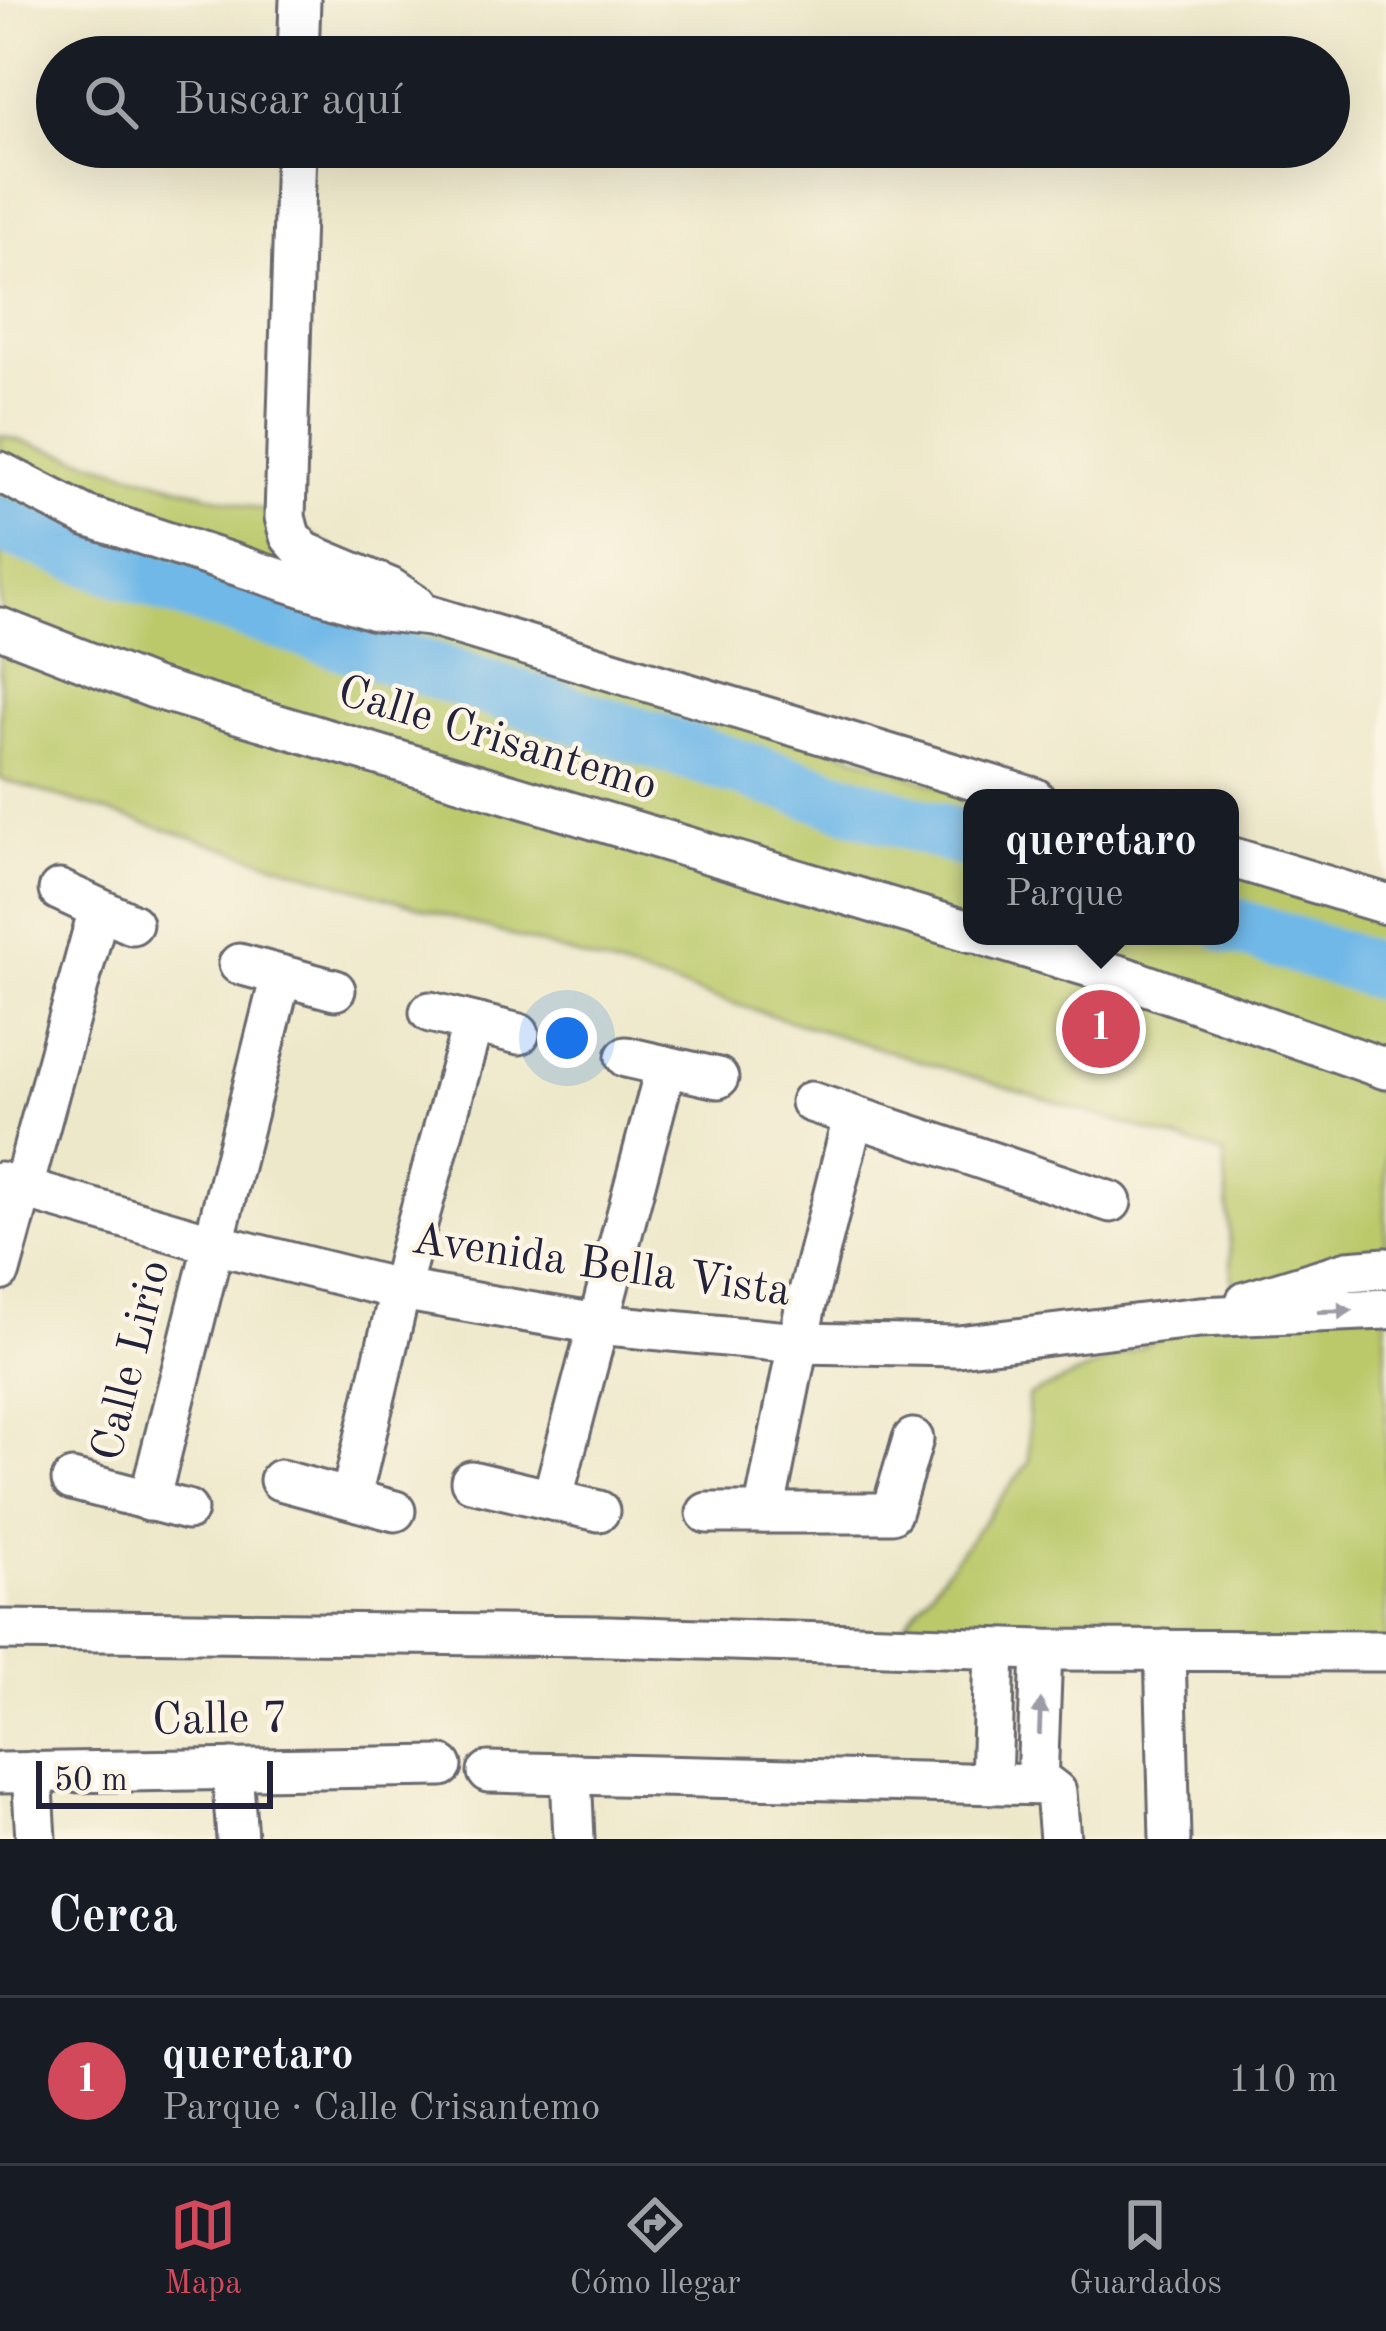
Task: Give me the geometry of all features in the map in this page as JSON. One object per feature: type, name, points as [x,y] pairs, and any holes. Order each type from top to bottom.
[{"type":"street","points":[[299,36],[300,0]]},
{"type":"street","points":[[295,168],[285,518],[290,536],[304,552],[391,588],[430,616]]},
{"type":"street","points":[[0,472],[86,516],[375,610],[430,616],[1004,789]]},
{"type":"street","name":"Calle Crisantemo","points":[[0,628],[154,688],[963,929]]},
{"type":"street","points":[[1239,860],[1386,904]]},
{"type":"street","points":[[0,1271],[10,1184],[116,916],[58,890]]},
{"type":"street","points":[[1016,945],[1120,976],[1386,1069]]},
{"type":"street","points":[[239,964],[335,990]]},
{"type":"street","name":"Calle Lirio","points":[[148,1501],[280,976]]},
{"type":"street","points":[[430,1012],[520,1034]]},
{"type":"street","points":[[351,1497],[473,1023]]},
{"type":"street","points":[[626,1057],[718,1078]]},
{"type":"street","points":[[552,1500],[666,1066]]},
{"type":"street","points":[[811,1102],[1111,1202]]},
{"type":"street","points":[[764,1513],[853,1118]]},
{"type":"street","name":"Avenida Bella Vista","points":[[10,1184],[211,1243],[401,1290],[597,1324],[800,1343],[958,1346],[1201,1317],[1386,1309]]},
{"type":"street","name":"Avenida Bella Vista","points":[[1201,1317],[1348,1271],[1386,1268]]},
{"type":"street","points":[[707,1514],[891,1513],[913,1439]]},
{"type":"street","points":[[72,1480],[187,1510]]},
{"type":"street","points":[[280,1480],[395,1511]]},
{"type":"street","points":[[471,1481],[599,1511]]},
{"type":"street","points":[[0,1630],[609,1636],[1042,1650],[1386,1652]]},
{"type":"street","points":[[991,1783],[995,1649]]},
{"type":"street","points":[[1037,1784],[1042,1650]]},
{"type":"street","points":[[1165,1650],[1170,1839]]},
{"type":"street","name":"Calle 7","points":[[16,1773],[442,1766]]},
{"type":"street","points":[[232,1769],[237,1839]]},
{"type":"street","points":[[488,1772],[1047,1785],[1056,1792],[1060,1839]]},
{"type":"street","points":[[16,1773],[37,1839]]},
{"type":"street","points":[[571,1774],[574,1839]]},
{"type":"green space","points":[[0,435],[285,517],[390,588],[963,795],[963,945],[1239,945],[1239,860],[1386,904],[1386,1646],[888,1646],[1029,1462],[1028,1396],[1234,1306],[1224,1154],[0,779]]},
{"type":"waterway","points":[[0,524],[159,583],[963,839]]},
{"type":"waterway","points":[[1239,928],[1386,974]]},
{"type":"place","name":"queretaro","points":[[1101,1029]]}]
